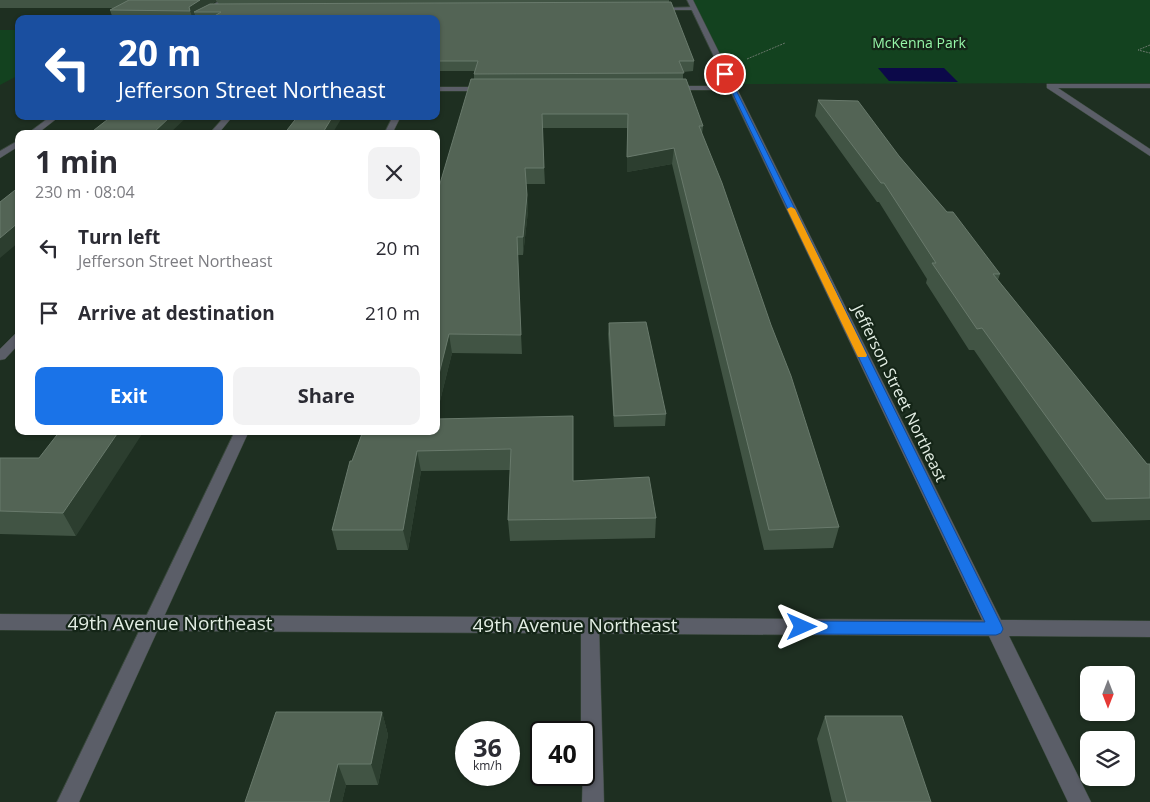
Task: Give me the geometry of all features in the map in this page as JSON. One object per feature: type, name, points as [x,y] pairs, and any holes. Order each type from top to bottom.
[{"type":"street","points":[[202,15],[222,0]]},
{"type":"street","points":[[644,10],[692,4]]},
{"type":"street","name":"Jefferson Street Northeast","points":[[692,4],[1080,802]]},
{"type":"street","points":[[210,9],[220,9]]},
{"type":"street","points":[[1150,86],[1050,86],[1150,153]]},
{"type":"street","points":[[663,88],[732,88]]},
{"type":"street","points":[[440,89],[495,89]]},
{"type":"street","points":[[37,130],[50,120]]},
{"type":"street","points":[[217,130],[225,120]]},
{"type":"street","points":[[0,155],[15,145]]},
{"type":"street","points":[[0,356],[15,341]]},
{"type":"street","points":[[68,802],[240,435]]},
{"type":"street","name":"49th Avenue Northeast","points":[[0,622],[1150,629]]},
{"type":"street","points":[[590,626],[593,802]]},
{"type":"path","points":[[719,60],[755,58],[774,45],[785,43]]},
{"type":"path","points":[[1150,45],[1138,50],[1150,53]]},
{"type":"green space","name":"McKenna Park","points":[[688,0],[1150,0],[1150,83],[730,84]]},
{"type":"green space","points":[[0,30],[15,30],[15,77],[0,85]]},
{"type":"shaded area","points":[[878,68],[944,68],[958,82],[889,81]]},
{"type":"building","points":[[129,0],[200,0],[189,7],[190,11],[110,10]]},
{"type":"building","points":[[671,2],[694,61],[679,61],[684,73],[474,74],[478,61],[440,61],[440,15],[216,15],[221,12],[194,12],[210,4]]},
{"type":"building","points":[[471,79],[686,79],[703,126],[699,126],[722,183],[771,325],[791,376],[839,527],[769,530],[674,148],[627,157],[628,114],[542,114],[544,168],[525,168],[527,195],[523,237],[517,237],[521,335],[449,334],[440,370],[440,184]]},
{"type":"building","points":[[818,100],[858,101],[899,156],[947,212],[953,212],[1000,274],[993,274],[1147,464],[1150,464],[1150,498],[1106,499],[982,328],[977,329],[932,263],[936,263],[884,183],[881,183]]},
{"type":"building","points":[[107,120],[167,120],[156,130],[94,130]]},
{"type":"building","points":[[295,120],[331,120],[324,130],[287,130]]},
{"type":"building","points":[[15,190],[15,225],[0,238],[0,202]]},
{"type":"building","points":[[646,322],[666,414],[614,416],[609,323]]},
{"type":"building","points":[[573,416],[573,481],[649,477],[656,518],[508,520],[511,449],[417,451],[403,530],[332,530],[350,461],[352,461],[362,435],[440,435],[440,419]]},
{"type":"building","points":[[57,435],[116,435],[63,513],[0,511],[0,458],[39,458]]},
{"type":"building","points":[[276,712],[382,712],[371,764],[338,764],[329,802],[245,802]]},
{"type":"building","points":[[825,716],[902,716],[931,802],[847,802]]},
{"type":"slow traffic","points":[[791,209],[862,355]]},
{"type":"route","points":[[725,74],[996,629],[802,627]]}]
